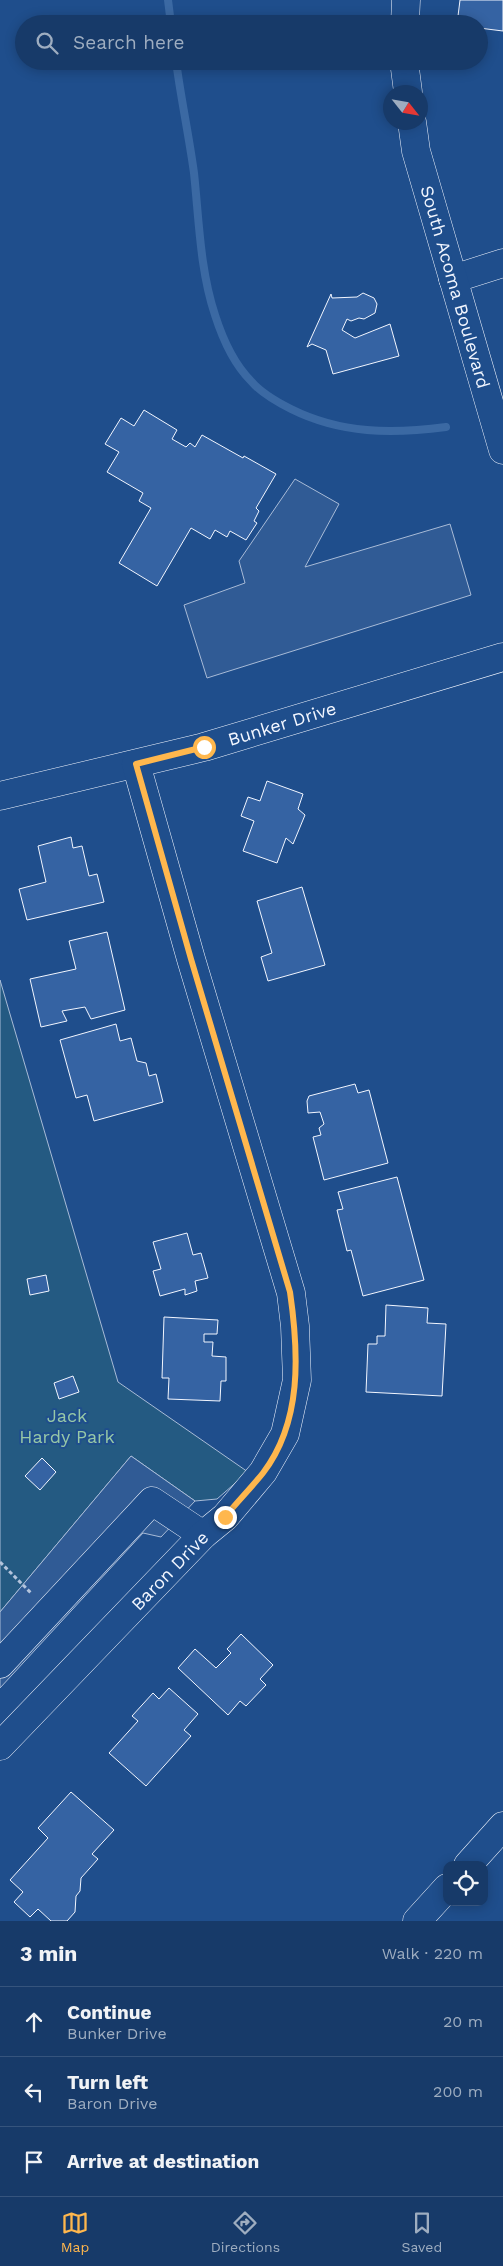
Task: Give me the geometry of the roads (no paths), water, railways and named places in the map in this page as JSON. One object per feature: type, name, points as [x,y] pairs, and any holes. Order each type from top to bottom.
[{"type":"street","points":[[406,0],[406,15]]},
{"type":"street","points":[[405,70],[407,85]]},
{"type":"street","name":"South Acoma Boulevard","points":[[413,130],[416,151],[503,450]]},
{"type":"street","points":[[453,279],[503,263]]},
{"type":"street","name":"Bunker Drive","points":[[0,796],[204,747],[503,657]]},
{"type":"street","name":"Baron Drive","points":[[0,1746],[203,1536],[225,1517],[263,1472],[285,1434],[296,1380],[295,1326],[290,1292],[191,959],[136,764]]},
{"type":"street","points":[[0,1664],[152,1501],[203,1536]]},
{"type":"street","points":[[472,1861],[503,1826]]},
{"type":"street","points":[[417,1921],[443,1892]]},
{"type":"waterway","points":[[168,0],[170,15]]},
{"type":"waterway","points":[[177,70],[194,173],[206,280],[221,332],[239,367],[255,385],[270,397],[291,409],[329,423],[348,428],[386,431],[446,427]]},
{"type":"park label","name":"Jack Hardy Park","points":[[67,1426]]}]
